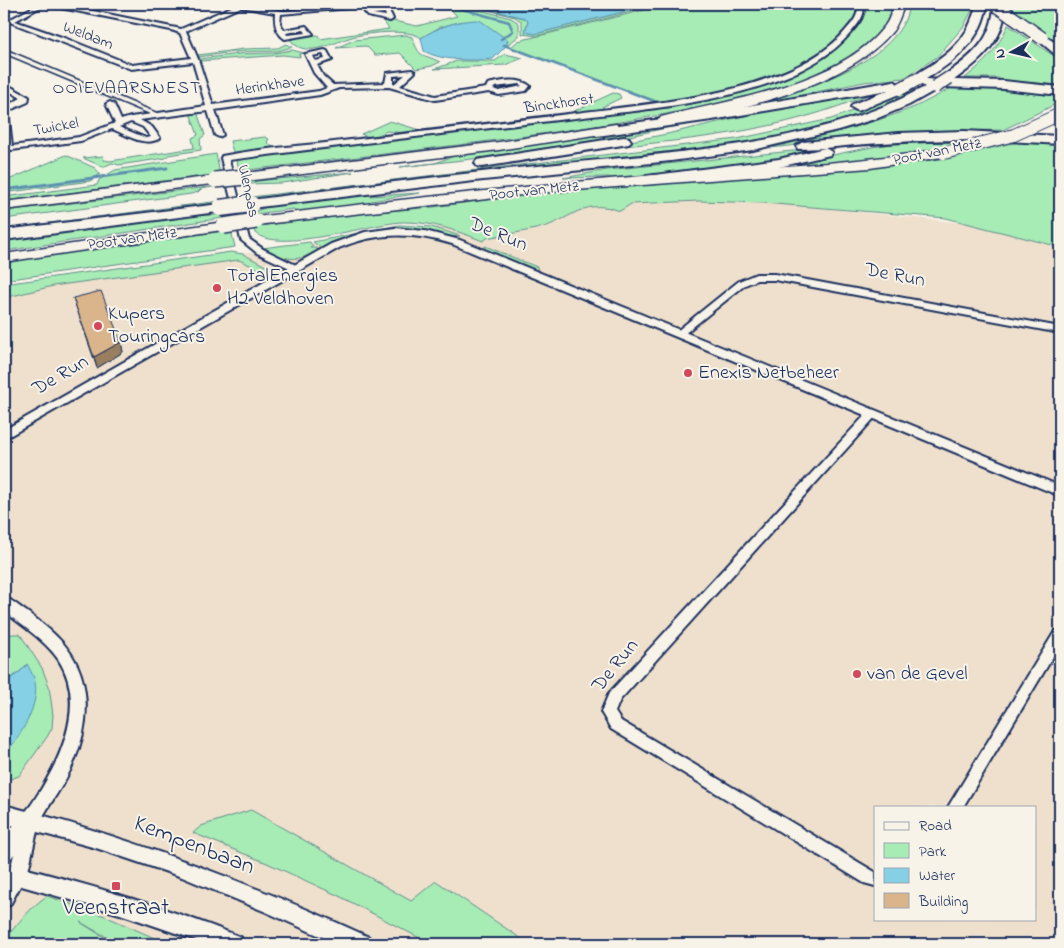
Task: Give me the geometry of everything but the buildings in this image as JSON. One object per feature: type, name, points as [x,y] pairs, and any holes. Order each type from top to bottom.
[{"type":"highway","points":[[597,132],[731,106],[804,84],[863,53],[892,24],[900,4]]},
{"type":"highway","name":"Poot van Metz","points":[[4,226],[219,203],[440,172],[737,137],[828,116],[871,102],[900,89],[940,66],[964,44],[977,23],[982,4]]},
{"type":"highway","points":[[994,4],[1060,52]]},
{"type":"highway","name":"Poot van Metz","points":[[250,199],[709,152],[780,141],[840,126],[889,109],[935,88],[949,78],[979,55],[990,40],[999,21],[1000,4]]},
{"type":"highway","points":[[4,206],[499,146],[686,120],[850,90],[918,83],[990,84],[1060,91]]},
{"type":"highway","points":[[440,172],[470,165],[640,138],[725,119],[779,104]]},
{"type":"highway","name":"Poot van Metz","points":[[4,258],[256,221],[381,206],[647,180],[857,165],[944,153],[1014,135],[1060,114]]},
{"type":"highway","points":[[709,152],[761,150],[898,138],[975,135],[1060,140]]},
{"type":"highway","points":[[647,180],[779,163],[855,145],[898,138]]},
{"type":"highway","name":"Poot van Metz","points":[[4,236],[219,203]]},
{"type":"main road","name":"Kempenbaan","points":[[4,814],[91,836],[193,871],[298,915],[360,944]]},
{"type":"main road","points":[[11,874],[129,907],[200,930],[233,944]]},
{"type":"street","name":"Weldam","points":[[43,4],[10,21],[65,40],[131,68],[195,60]]},
{"type":"street","points":[[51,4],[181,31],[185,34],[219,135]]},
{"type":"street","points":[[181,31],[241,4],[278,13],[357,4],[363,5],[368,12]]},
{"type":"street","name":"Binckhorst","points":[[225,158],[422,135],[701,98],[770,79],[802,66],[834,46],[849,32],[861,11],[860,4]]},
{"type":"street","points":[[278,13],[277,23],[282,32]]},
{"type":"street","points":[[4,52],[157,115]]},
{"type":"street","name":"Herinkhave","points":[[312,64],[322,80],[332,88]]},
{"type":"street","points":[[4,85],[25,97],[25,100],[4,110],[6,148]]},
{"type":"street","name":"Herinkhave","points":[[210,108],[320,93],[332,88],[345,86],[392,86],[435,98],[489,90]]},
{"type":"street","points":[[110,104],[115,124],[145,140],[156,138],[154,132],[131,118]]},
{"type":"street","name":"Twickel","points":[[6,148],[81,140],[131,118],[210,108]]},
{"type":"street","name":"Ulenpas","points":[[225,158],[244,240],[254,248],[297,268]]},
{"type":"street","name":"De Run","points":[[4,435],[335,246],[365,235],[392,231],[426,233],[456,242],[1060,491]]},
{"type":"street","name":"De Run","points":[[680,333],[742,283],[756,277],[775,277],[1060,330]]},
{"type":"street","name":"De Run","points":[[873,414],[614,697],[608,712],[616,725],[874,879]]},
{"type":"street","points":[[4,603],[57,647],[68,662],[76,681],[80,704],[80,718],[69,756],[32,821],[11,874],[4,900]]},
{"type":"street","points":[[956,806],[1060,634]]},
{"type":"street","points":[[4,852],[32,821]]},
{"type":"shaded area","points":[[707,196],[1032,230],[1060,240],[1060,944],[4,944],[4,287],[543,212]]},
{"type":"green space","points":[[445,4],[456,4],[511,18],[519,23],[519,36],[506,46],[508,40],[463,21],[440,27],[421,38],[407,33],[375,33],[356,36],[309,49],[295,45],[289,38],[318,35],[320,39],[389,29],[383,21],[389,20],[417,26],[457,16]]},
{"type":"green space","points":[[465,4],[524,18],[528,20],[525,32],[535,34],[655,4],[662,4],[536,36],[522,34],[522,22],[515,17]]},
{"type":"green space","points":[[669,4],[857,4],[859,12],[846,32],[831,45],[794,67],[731,89],[659,102],[511,47],[518,41]]},
{"type":"green space","points":[[863,4],[895,4],[890,19],[880,32],[852,56],[819,74],[777,89],[686,110],[588,127],[239,171],[237,160],[243,157],[527,124],[692,99],[738,90],[783,76],[832,50],[840,44],[860,21],[866,12]]},
{"type":"green space","points":[[909,4],[972,4],[973,8],[964,26],[937,57],[904,78],[864,82],[708,115],[779,97],[816,84],[858,65],[876,53],[892,38],[904,22]]},
{"type":"green space","points":[[1010,4],[1060,4],[1060,46],[1011,10]]},
{"type":"green space","points":[[1008,25],[1060,60],[1060,85],[1000,80],[998,78],[965,78],[990,54],[1000,41]]},
{"type":"green space","points":[[406,35],[412,37],[422,55],[440,62],[432,66],[416,69],[400,53],[375,55],[366,46],[336,48],[354,40]]},
{"type":"green space","points":[[286,44],[292,47],[278,51],[234,52],[199,57],[198,55],[244,49],[278,48]]},
{"type":"green space","points":[[292,50],[304,53],[299,54],[300,57],[283,55],[200,61],[200,59],[238,54],[274,53]]},
{"type":"green space","points":[[505,54],[523,58],[505,65],[434,69],[457,61],[495,61]]},
{"type":"green space","points":[[953,87],[1016,89],[1060,96],[1060,102],[1003,130],[944,131],[887,135],[770,148],[860,126],[912,108]]},
{"type":"green space","points":[[915,89],[907,98],[837,123],[771,140],[696,151],[252,200],[251,197],[737,139],[831,119]]},
{"type":"green space","points":[[613,93],[619,94],[621,98],[602,107],[607,110],[570,113]]},
{"type":"green space","points":[[872,93],[804,117],[769,126],[697,138],[589,149],[667,134],[803,102]]},
{"type":"green space","points":[[197,112],[205,135],[200,139],[201,150],[168,155],[166,158],[119,165],[112,163],[103,167],[83,158],[103,156],[104,160],[110,161],[194,148],[192,138],[198,135],[190,113]]},
{"type":"green space","points":[[735,113],[611,140],[508,155],[400,167],[435,163],[462,153],[605,134]]},
{"type":"green space","points":[[525,119],[527,121],[410,134],[387,131],[372,138],[361,134],[390,121],[426,132]]},
{"type":"green space","points":[[265,137],[269,139],[267,142],[274,148],[233,152],[230,141]]},
{"type":"green space","points":[[929,140],[979,140],[934,149],[912,157],[758,170],[865,148]]},
{"type":"green space","points":[[1020,141],[1060,146],[1060,247],[946,218],[763,203],[699,201],[631,204],[620,211],[598,207],[588,208],[544,227],[487,238],[483,241],[445,228],[415,222],[391,223],[298,240],[277,240],[261,236],[252,227],[342,215],[433,207],[546,192],[889,165],[950,158]]},
{"type":"green space","points":[[842,146],[786,160],[728,169],[610,179],[609,177],[563,178],[607,170]]},
{"type":"green space","points":[[216,154],[220,174],[4,201],[4,197],[97,185],[99,180],[115,170]]},
{"type":"green space","points":[[66,155],[95,168],[100,174],[90,181],[4,193],[4,182]]},
{"type":"green space","points":[[353,172],[282,183],[247,184],[247,182]]},
{"type":"green space","points":[[218,186],[201,189],[191,194],[4,219],[4,211]]},
{"type":"green space","points":[[420,193],[371,201],[371,203],[296,212],[294,209],[255,214],[254,212],[269,206],[370,194],[370,196]]},
{"type":"green space","points":[[220,201],[221,204],[4,232],[4,229]]},
{"type":"green space","points":[[197,215],[223,215],[223,218],[4,251],[4,241]]},
{"type":"green space","points":[[399,225],[432,227],[460,236],[446,236],[421,230],[395,229],[358,235],[322,249],[313,242]]},
{"type":"green space","points":[[231,230],[235,247],[4,280],[4,262]]},
{"type":"green space","points":[[310,242],[313,246],[310,248],[320,250],[298,258],[284,257],[262,248]]},
{"type":"green space","points":[[485,246],[538,268],[535,271],[485,251]]},
{"type":"green space","points":[[231,252],[243,254],[279,273],[275,277],[239,260],[53,286],[4,298],[4,284]]},
{"type":"green space","points":[[12,634],[20,634],[42,668],[49,686],[53,715],[52,728],[47,737],[19,776],[4,781],[4,755],[29,717],[31,706],[26,665],[4,686],[4,640]]},
{"type":"green space","points":[[251,810],[411,901],[436,881],[529,944],[431,944],[339,896],[267,863],[193,833],[201,826]]},
{"type":"green space","points":[[47,896],[105,916],[168,944],[119,944],[80,922],[115,944],[4,944],[22,918]]},
{"type":"water","points":[[470,4],[655,4],[535,34],[525,32],[528,21],[524,18]]},
{"type":"water","points":[[481,21],[508,40],[506,46],[493,59],[467,60],[439,57],[424,51],[421,38],[427,34],[454,23]]},
{"type":"water","points":[[27,664],[34,678],[35,698],[23,729],[4,755],[4,686]]},
{"type":"waterway","points":[[444,4],[509,22],[513,31],[501,39]]},
{"type":"waterway","points":[[504,45],[654,101]]},
{"type":"waterway","points":[[4,190],[167,168]]},
{"type":"place","name":"TotalEnergies H2 Veldhoven","points":[[217,288]]},
{"type":"place","name":"Kupers Touringcars","points":[[98,326]]},
{"type":"place","name":"Enexis Netbeheer","points":[[688,373]]},
{"type":"place","name":"van de Gevel","points":[[857,674]]},
{"type":"place","name":"Veenstraat","points":[[116,886]]},
{"type":"district","name":"OOIEVAARSNEST","points":[[127,89]]}]
